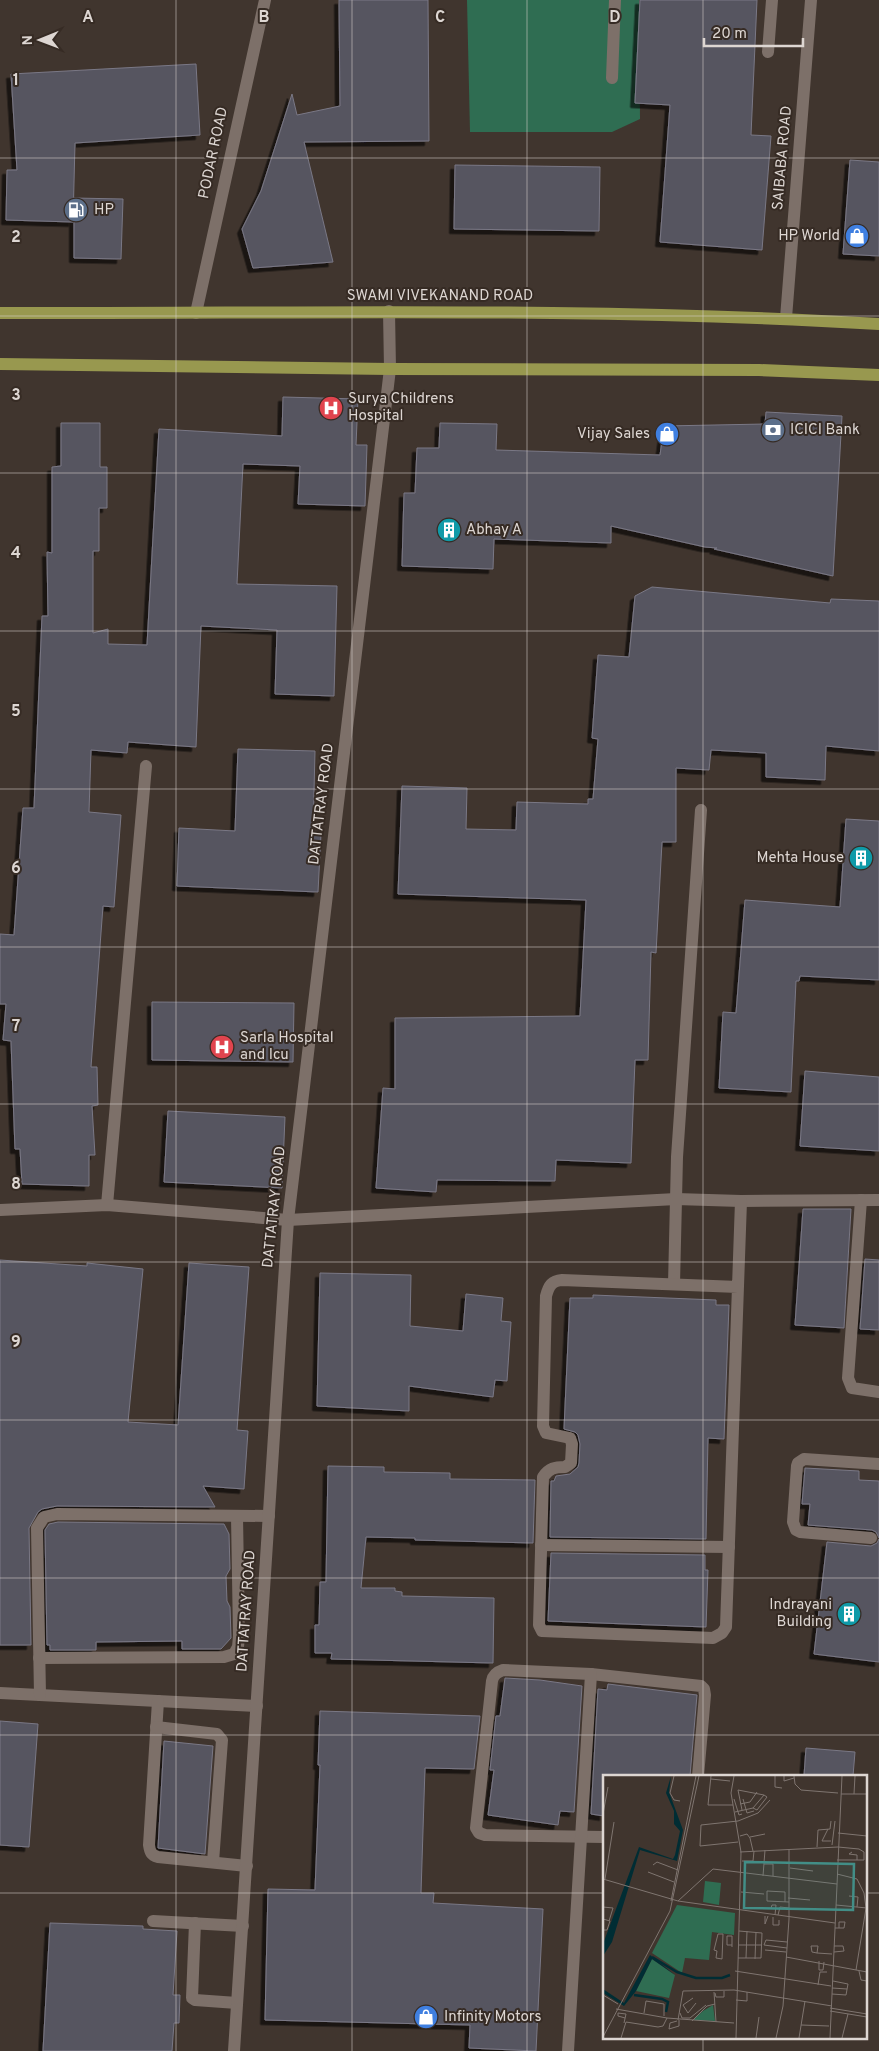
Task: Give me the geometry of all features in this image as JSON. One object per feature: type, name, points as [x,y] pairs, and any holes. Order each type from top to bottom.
[{"type":"main road","name":"SWAMI VIVEKANAND ROAD","points":[[0,313],[390,311],[786,318],[879,324]]},
{"type":"main road","points":[[0,364],[390,370],[749,370],[879,375]]},
{"type":"street","name":"PODAR ROAD","points":[[196,313],[265,0]]},
{"type":"street","points":[[612,78],[615,0]]},
{"type":"street","points":[[768,52],[772,0]]},
{"type":"street","name":"SAIBABA ROAD","points":[[786,318],[811,0]]},
{"type":"street","name":"DATTATRAY ROAD","points":[[234,2051],[288,1220],[390,370],[390,311]]},
{"type":"street","points":[[107,1205],[146,766]]},
{"type":"street","points":[[674,1284],[676,1199],[701,810]]},
{"type":"street","points":[[0,1210],[107,1205],[288,1220],[676,1199],[741,1201],[879,1200]]},
{"type":"street","points":[[861,1200],[848,1378],[852,1388],[879,1392]]},
{"type":"street","points":[[738,1288],[562,1280],[554,1281],[548,1287],[546,1296],[543,1426],[546,1433],[570,1438],[572,1444],[571,1463],[565,1467],[556,1467],[548,1470],[542,1476],[539,1625],[542,1631],[713,1638],[722,1634],[726,1627],[729,1547],[738,1288],[741,1201]]},
{"type":"street","points":[[870,1538],[800,1532],[796,1530],[794,1522],[797,1466],[804,1459],[879,1464]]},
{"type":"street","points":[[40,1695],[37,1528],[44,1517],[51,1514],[269,1516]]},
{"type":"street","points":[[39,1658],[224,1657],[234,1654],[238,1647],[239,1636],[237,1516]]},
{"type":"street","points":[[541,1545],[729,1547]]},
{"type":"street","points":[[603,1837],[485,1835],[479,1833],[476,1828],[492,1677],[503,1670],[592,1674],[693,1684],[704,1689],[698,1775]]},
{"type":"street","points":[[568,2051],[592,1674]]},
{"type":"street","points":[[0,1693],[257,1706]]},
{"type":"street","points":[[158,1701],[150,1852],[158,1857],[246,1866]]},
{"type":"street","points":[[156,1727],[217,1734],[222,1740],[213,1862]]},
{"type":"street","points":[[153,1921],[243,1926]]},
{"type":"street","points":[[195,1923],[192,1998],[195,2000],[237,2003]]},
{"type":"green space","points":[[467,0],[639,0],[640,119],[612,132],[470,132]]},
{"type":"building","points":[[339,0],[428,0],[429,141],[304,142],[333,262],[253,268],[242,229],[261,191],[292,94],[297,115],[340,106]]},
{"type":"building","points":[[640,0],[757,0],[751,135],[771,136],[762,250],[660,242],[670,105],[635,103]]},
{"type":"building","points":[[196,64],[200,135],[75,143],[73,222],[6,220],[7,170],[17,170],[11,74]]},
{"type":"building","points":[[850,160],[879,162],[879,256],[843,254]]},
{"type":"building","points":[[455,165],[600,167],[599,231],[454,229]]},
{"type":"building","points":[[74,198],[123,199],[121,259],[74,258]]},
{"type":"building","points":[[283,397],[358,399],[356,445],[367,445],[365,506],[298,504],[300,466],[243,464],[237,584],[337,586],[334,696],[275,694],[277,630],[201,626],[196,747],[128,742],[127,753],[91,750],[89,812],[121,815],[114,907],[103,906],[91,1067],[97,1067],[98,1105],[92,1106],[95,1155],[89,1155],[89,1186],[22,1184],[20,1149],[15,1149],[11,1041],[3,1040],[6,1004],[0,1004],[0,934],[14,935],[23,808],[34,808],[42,616],[48,616],[47,552],[52,553],[52,467],[61,466],[61,423],[100,423],[100,467],[107,467],[107,508],[99,508],[99,551],[93,551],[93,633],[108,629],[108,644],[147,645],[159,429],[282,436]]},
{"type":"building","points":[[766,412],[842,416],[833,576],[714,549],[717,548],[611,526],[611,543],[494,539],[493,569],[402,566],[404,493],[415,493],[417,448],[439,448],[440,423],[497,424],[496,450],[660,455],[664,426],[765,424]]},
{"type":"building","points":[[652,587],[830,603],[831,599],[879,601],[879,751],[826,746],[825,780],[766,777],[766,753],[711,750],[709,770],[676,768],[676,842],[662,842],[656,953],[651,952],[648,1060],[635,1060],[631,1163],[556,1160],[555,1181],[437,1180],[436,1192],[376,1188],[383,1088],[395,1089],[395,1018],[580,1016],[586,900],[398,894],[402,786],[467,788],[466,829],[516,830],[517,802],[588,804],[588,799],[593,799],[598,739],[592,738],[598,655],[629,657],[635,596]]},
{"type":"building","points":[[238,749],[315,751],[313,834],[321,834],[318,892],[177,886],[179,828],[235,831]]},
{"type":"building","points":[[846,819],[879,821],[879,980],[800,976],[799,981],[796,981],[791,1092],[719,1088],[723,1012],[736,1013],[745,900],[840,907]]},
{"type":"building","points":[[152,1002],[294,1003],[293,1062],[152,1060]]},
{"type":"building","points":[[805,1071],[879,1077],[879,1151],[800,1146]]},
{"type":"building","points":[[168,1111],[285,1117],[282,1188],[164,1182]]},
{"type":"building","points":[[803,1209],[851,1209],[844,1328],[795,1325]]},
{"type":"building","points":[[865,1259],[879,1260],[879,1330],[860,1329]]},
{"type":"building","points":[[0,1260],[87,1266],[87,1263],[143,1269],[128,1422],[178,1425],[189,1263],[249,1267],[237,1430],[248,1431],[244,1489],[203,1486],[215,1507],[57,1506],[42,1509],[38,1512],[29,1528],[31,1645],[0,1645]]},
{"type":"building","points":[[320,1273],[411,1275],[410,1326],[463,1331],[466,1294],[503,1298],[501,1321],[511,1322],[507,1381],[495,1380],[493,1397],[409,1386],[409,1411],[317,1406]]},
{"type":"building","points":[[593,1295],[716,1300],[716,1305],[729,1305],[724,1439],[708,1438],[706,1539],[550,1537],[551,1481],[554,1481],[556,1476],[570,1474],[578,1467],[579,1463],[580,1444],[578,1435],[575,1432],[564,1429],[570,1298],[593,1298]]},
{"type":"building","points":[[328,1466],[384,1467],[384,1472],[450,1473],[450,1479],[535,1480],[533,1543],[366,1537],[361,1588],[395,1588],[395,1591],[402,1592],[402,1596],[494,1598],[493,1663],[331,1659],[332,1653],[315,1653],[315,1625],[319,1625],[320,1582],[326,1582]]},
{"type":"building","points":[[805,1468],[859,1471],[859,1480],[879,1481],[879,1538],[876,1532],[872,1530],[808,1525],[810,1504],[802,1504]]},
{"type":"building","points":[[58,1522],[224,1524],[229,1534],[230,1569],[226,1576],[231,1638],[221,1649],[182,1649],[182,1641],[96,1642],[96,1650],[50,1650],[50,1645],[47,1645],[45,1530],[49,1524]]},
{"type":"building","name":"Indrayani Building","points":[[879,1539],[879,1662],[814,1654],[827,1542],[871,1546],[877,1543]]},
{"type":"building","points":[[551,1553],[705,1555],[705,1570],[708,1570],[706,1627],[548,1621]]},
{"type":"building","points":[[505,1678],[540,1680],[582,1686],[574,1812],[560,1811],[558,1825],[488,1815],[494,1770],[490,1770],[496,1716],[500,1716]]},
{"type":"building","points":[[608,1684],[697,1695],[690,1775],[603,1775],[603,1816],[591,1814],[598,1689],[607,1690]]},
{"type":"building","points":[[320,1711],[480,1716],[474,1769],[425,1768],[421,1893],[434,1893],[433,1903],[543,1909],[536,2051],[469,2048],[470,2025],[265,2020],[268,1889],[315,1890],[320,1765],[318,1765]]},
{"type":"building","points":[[0,1721],[38,1724],[29,1847],[0,1845]]},
{"type":"building","points":[[164,1741],[213,1746],[205,1854],[158,1848]]},
{"type":"building","points":[[806,1748],[855,1752],[853,1775],[804,1775]]},
{"type":"building","points":[[50,1923],[143,1926],[143,1929],[177,1931],[173,1995],[180,1995],[179,2023],[174,2023],[172,2051],[43,2051]]},
{"type":"place","name":"HP","points":[[76,210]]},
{"type":"place","name":"HP World","points":[[857,236]]},
{"type":"place","name":"Surya Childrens Hospital","points":[[331,408]]},
{"type":"place","name":"ICICI Bank","points":[[773,430]]},
{"type":"place","name":"Vijay Sales","points":[[667,434]]},
{"type":"place","name":"Abhay A","points":[[449,530]]},
{"type":"place","name":"Mehta House","points":[[861,858]]},
{"type":"place","name":"Sarla Hospital and Icu","points":[[222,1047]]},
{"type":"place","name":"Indrayani Building","points":[[849,1614]]},
{"type":"place","name":"Infinity Motors","points":[[426,2017]]}]
